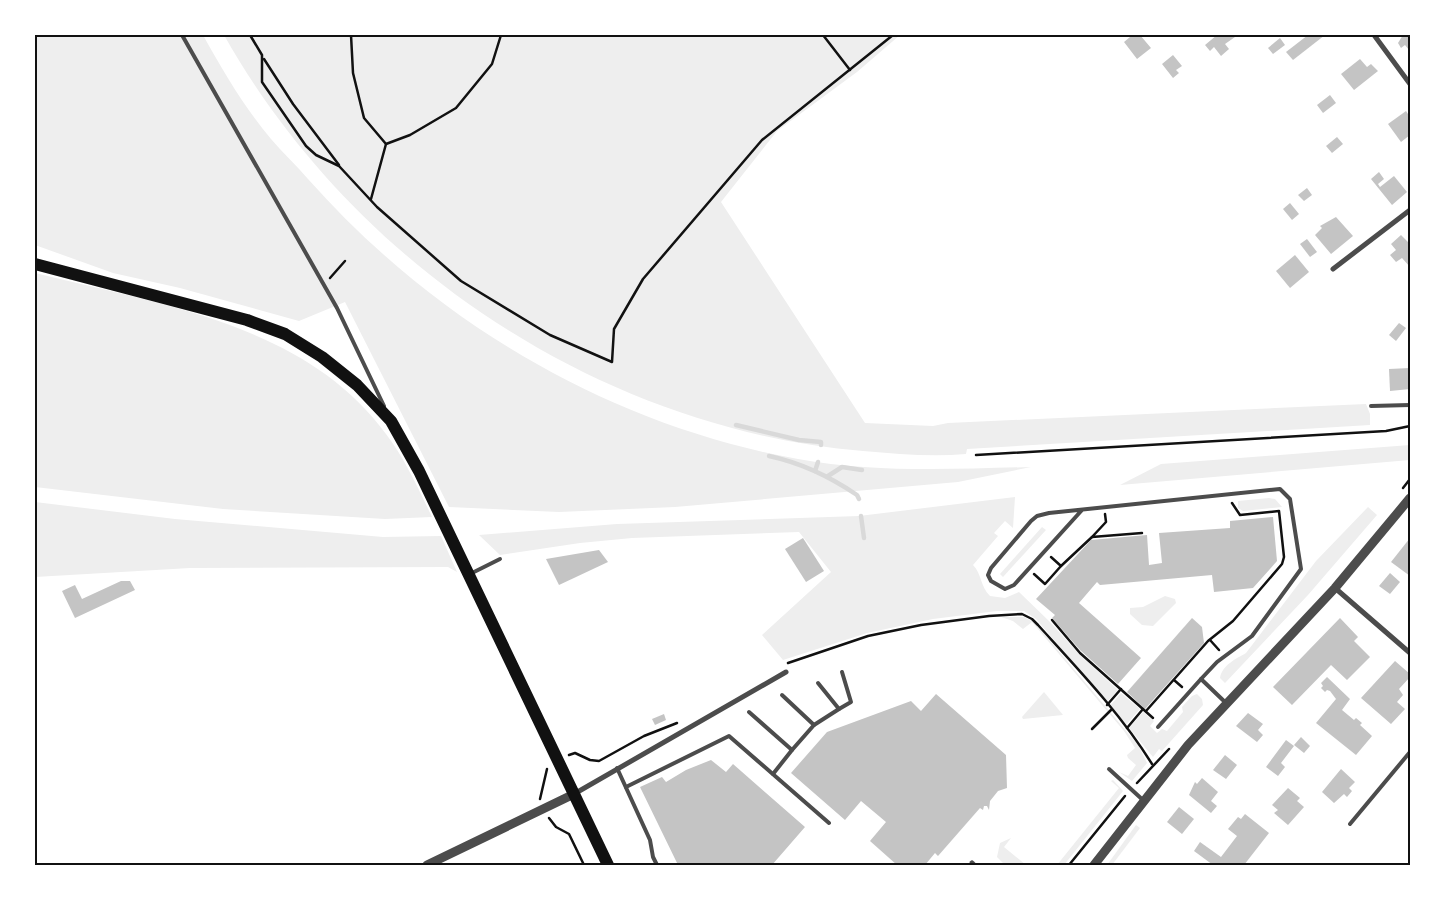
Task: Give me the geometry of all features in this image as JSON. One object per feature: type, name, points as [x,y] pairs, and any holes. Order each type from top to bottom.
[{"type":"main road","points":[[35,262],[247,320],[285,334],[322,357],[357,385],[391,421],[419,471],[608,865]]},
{"type":"street","points":[[1374,35],[1410,84]]},
{"type":"street","points":[[1333,269],[1410,210]]},
{"type":"street","points":[[1094,865],[1188,745],[1335,588],[1410,498]]},
{"type":"street","points":[[1335,588],[1410,653]]},
{"type":"street","points":[[427,865],[574,794],[786,672]]},
{"type":"lane","points":[[182,35],[322,283],[391,421]]},
{"type":"lane","points":[[1371,406],[1410,405]]},
{"type":"lane","points":[[1082,510],[1014,585],[1005,589],[997,586],[988,575],[991,568],[1037,516],[1082,510],[1280,489],[1290,499],[1301,569],[1252,636],[1225,656],[1201,679],[1159,726]]},
{"type":"lane","points":[[468,575],[500,559]]},
{"type":"lane","points":[[773,774],[814,725],[851,702],[842,672]]},
{"type":"lane","points":[[1201,679],[1226,704]]},
{"type":"lane","points":[[818,683],[839,709]]},
{"type":"lane","points":[[782,695],[814,725]]},
{"type":"lane","points":[[749,712],[792,750]]},
{"type":"lane","points":[[626,787],[729,736],[829,823]]},
{"type":"lane","points":[[1350,824],[1410,752]]},
{"type":"lane","points":[[617,768],[650,840],[653,857],[657,865]]},
{"type":"lane","points":[[1109,769],[1144,801]]},
{"type":"path","points":[[250,35],[293,104],[339,166],[352,178],[370,200],[461,281],[550,335],[612,362],[614,329],[644,279],[762,140],[893,35]]},
{"type":"path","points":[[351,35],[353,73],[364,118],[386,144]]},
{"type":"path","points":[[386,144],[410,135],[456,108],[492,64],[502,35]]},
{"type":"path","points":[[823,35],[850,70]]},
{"type":"path","points":[[262,55],[264,61],[260,74],[267,92],[306,146],[316,155],[339,166]]},
{"type":"path","points":[[370,200],[386,144]]},
{"type":"path","points":[[322,283],[331,277],[345,261]]},
{"type":"path","points":[[976,455],[1386,431],[1410,426]]},
{"type":"path","points":[[1127,728],[1210,640],[1233,621],[1282,564],[1284,557],[1279,512],[1240,515],[1232,506],[1231,494]]},
{"type":"path","points":[[1029,570],[1045,584],[1106,522],[1105,508]]},
{"type":"path","points":[[1092,537],[1142,533]]},
{"type":"path","points":[[1044,552],[1061,566]]},
{"type":"path","points":[[783,665],[826,649],[883,632],[989,616],[1022,614],[1032,619],[1038,625],[1112,710],[1141,745],[1152,764]]},
{"type":"path","points":[[1052,620],[1080,653],[1144,710],[1159,726]]},
{"type":"path","points":[[1210,640],[1225,656]]},
{"type":"path","points":[[1107,705],[1121,689]]},
{"type":"path","points":[[1092,729],[1112,710]]},
{"type":"path","points":[[570,755],[574,753],[590,760],[599,761],[644,736],[683,720]]},
{"type":"path","points":[[1069,865],[1152,764],[1163,754]]},
{"type":"path","points":[[541,800],[539,797],[547,770],[546,766],[549,765]]},
{"type":"path","points":[[550,821],[569,834],[584,865]]},
{"type":"shaded area","points":[[35,35],[203,35],[234,88],[261,127],[358,231],[411,278],[469,321],[529,360],[593,393],[659,421],[728,443],[798,459],[856,466],[914,469],[1031,467],[958,482],[675,507],[559,512],[449,507],[345,302],[299,321],[180,288],[113,273],[35,245]]},
{"type":"shaded area","points":[[224,35],[900,35],[857,72],[777,131],[721,202],[865,423],[933,426],[948,423],[1366,404],[1370,414],[1370,425],[967,449],[966,454],[928,455],[863,451],[765,436],[670,409],[579,370],[493,321],[414,261],[341,194],[278,118]]},
{"type":"shaded area","points":[[35,273],[179,309],[227,324],[272,343],[315,367],[353,397],[386,434],[405,464],[432,517],[385,519],[223,509],[35,487]]},
{"type":"shaded area","points":[[1410,445],[1410,460],[1120,485],[1161,464]]},
{"type":"shaded area","points":[[1015,497],[1013,528],[1005,521],[994,533],[998,536],[973,565],[990,596],[1005,598],[1019,592],[1081,656],[1118,690],[1107,702],[1036,619],[1024,611],[997,611],[933,619],[867,633],[783,660],[762,635],[831,572],[799,532],[632,538],[580,543],[500,555],[479,535],[617,524],[859,516]]},
{"type":"shaded area","points":[[1275,499],[1282,507],[1243,511],[1238,508],[1238,501]]},
{"type":"shaded area","points":[[35,502],[175,519],[383,537],[441,536],[457,572],[448,567],[190,568],[35,577]]},
{"type":"shaded area","points":[[1368,507],[1377,515],[1308,595],[1225,683],[1220,678],[1224,669],[1246,653],[1316,561]]},
{"type":"shaded area","points":[[1042,527],[1046,530],[1003,577],[1000,574]]},
{"type":"shaded area","points":[[1165,596],[1175,599],[1176,603],[1153,626],[1142,625],[1130,614],[1130,608],[1143,607]]},
{"type":"shaded area","points":[[1001,617],[1024,617],[1035,623],[1138,745],[1147,763],[1132,781],[1119,772],[1128,776],[1136,765],[1128,758],[1127,755],[1135,748],[1124,731],[1032,622],[1023,629],[1013,621]]},
{"type":"shaded area","points":[[1044,692],[1063,715],[1023,719],[1022,717]]},
{"type":"shaded area","points":[[1121,693],[1140,709],[1126,725],[1110,706]]},
{"type":"shaded area","points":[[1197,694],[1202,699],[1203,705],[1162,751],[1159,749],[1153,757],[1129,728],[1143,712],[1154,721],[1150,726],[1157,733],[1162,729],[1167,731],[1183,712],[1182,707],[1192,696]]},
{"type":"shaded area","points":[[1113,780],[1123,791],[1064,865],[1057,865],[1119,788],[1111,781]]},
{"type":"shaded area","points":[[1136,825],[1140,828],[1112,865],[1107,865]]},
{"type":"shaded area","points":[[1011,838],[1004,847],[1026,865],[1005,865],[997,857],[1000,843]]},
{"type":"building","points":[[1128,35],[1140,35],[1151,48],[1137,59],[1124,42],[1130,37]]},
{"type":"building","points":[[1217,35],[1235,37],[1225,44],[1229,49],[1221,56],[1214,47],[1210,51],[1205,45]]},
{"type":"building","points":[[1308,35],[1325,35],[1293,60],[1286,52]]},
{"type":"building","points":[[1403,35],[1410,35],[1409,50],[1405,45],[1401,48],[1398,43]]},
{"type":"building","points":[[1280,38],[1285,45],[1273,54],[1268,48]]},
{"type":"building","points":[[1173,55],[1182,66],[1176,70],[1179,73],[1173,78],[1162,64]]},
{"type":"building","points":[[1360,59],[1367,67],[1371,64],[1378,71],[1354,90],[1341,74]]},
{"type":"building","points":[[1330,95],[1336,103],[1323,113],[1317,105]]},
{"type":"building","points":[[1406,111],[1410,117],[1410,135],[1401,142],[1388,124]]},
{"type":"building","points":[[1337,137],[1343,144],[1332,153],[1326,146]]},
{"type":"building","points":[[1379,172],[1384,179],[1378,184],[1380,187],[1394,176],[1407,192],[1392,205],[1371,179]]},
{"type":"building","points":[[1307,188],[1312,195],[1304,201],[1298,195]]},
{"type":"building","points":[[1290,203],[1299,214],[1292,220],[1283,209]]},
{"type":"building","points":[[1336,217],[1353,236],[1331,254],[1315,235],[1322,228],[1320,226]]},
{"type":"building","points":[[1401,235],[1410,244],[1410,267],[1402,258],[1396,262],[1390,255],[1396,250],[1391,244]]},
{"type":"building","points":[[1307,239],[1317,252],[1310,257],[1300,244]]},
{"type":"building","points":[[1295,255],[1309,272],[1290,288],[1276,271]]},
{"type":"building","points":[[1399,323],[1406,328],[1396,341],[1389,335]]},
{"type":"building","points":[[1410,368],[1410,389],[1390,391],[1389,369]]},
{"type":"building","points":[[1273,517],[1277,561],[1253,588],[1214,592],[1212,575],[1100,585],[1097,582],[1079,603],[1141,658],[1118,684],[1080,650],[1052,618],[1055,615],[1036,599],[1091,540],[1147,535],[1149,565],[1162,563],[1159,533],[1230,528],[1230,521]]},
{"type":"building","points":[[803,538],[824,571],[806,582],[785,549]]},
{"type":"building","points":[[1410,538],[1410,576],[1391,562]]},
{"type":"building","points":[[599,550],[608,562],[559,585],[546,559]]},
{"type":"building","points":[[1390,573],[1400,582],[1390,594],[1379,586]]},
{"type":"building","points":[[121,581],[130,581],[135,590],[75,618],[62,591],[75,585],[82,599]]},
{"type":"building","points":[[1192,618],[1202,627],[1204,643],[1145,709],[1127,692]]},
{"type":"building","points":[[1340,618],[1358,637],[1354,641],[1370,657],[1347,680],[1331,665],[1292,705],[1273,687]]},
{"type":"building","points":[[1395,661],[1410,674],[1410,677],[1399,689],[1403,695],[1397,702],[1405,709],[1391,724],[1361,698]]},
{"type":"building","points":[[1327,677],[1350,699],[1342,710],[1354,720],[1356,718],[1362,723],[1360,725],[1372,736],[1356,755],[1316,723],[1336,699],[1330,691],[1327,690],[1325,692],[1321,688],[1323,686],[1321,683]]},
{"type":"building","points":[[936,694],[1006,755],[1007,788],[998,791],[990,801],[989,810],[987,806],[984,806],[983,810],[980,808],[938,856],[935,853],[925,865],[897,865],[870,841],[886,822],[861,801],[845,820],[791,773],[827,732],[911,701],[921,711]]},
{"type":"building","points":[[1248,713],[1263,724],[1258,730],[1263,735],[1257,742],[1236,726]]},
{"type":"building","points":[[664,714],[666,720],[655,725],[652,719]]},
{"type":"building","points":[[1301,737],[1310,746],[1304,753],[1294,745]]},
{"type":"building","points":[[1286,740],[1294,746],[1281,763],[1285,767],[1278,776],[1266,767]]},
{"type":"building","points":[[1225,755],[1237,765],[1226,779],[1213,770]]},
{"type":"building","points":[[711,760],[726,772],[733,764],[805,827],[772,865],[678,865],[640,787],[662,777],[666,782],[686,770]]},
{"type":"building","points":[[1341,769],[1355,782],[1349,788],[1352,791],[1347,797],[1344,794],[1334,803],[1322,792]]},
{"type":"building","points":[[1202,778],[1218,792],[1211,801],[1217,806],[1211,813],[1189,795],[1195,782],[1197,784]]},
{"type":"building","points":[[1288,788],[1300,798],[1297,801],[1304,807],[1288,825],[1274,813],[1278,810],[1272,805]]},
{"type":"building","points":[[1179,807],[1194,819],[1182,834],[1167,822]]},
{"type":"building","points":[[1245,814],[1269,833],[1244,865],[1213,865],[1194,851],[1200,842],[1221,857],[1237,836],[1228,829],[1238,817],[1241,819]]},
{"type":"waterway","points":[[736,425],[799,440],[821,442],[821,445]]},
{"type":"waterway","points":[[769,456],[793,462],[826,476],[847,488],[857,495],[859,499]]},
{"type":"waterway","points":[[815,471],[818,462]]},
{"type":"waterway","points":[[828,476],[842,467],[862,470]]},
{"type":"waterway","points":[[861,516],[864,538]]}]
